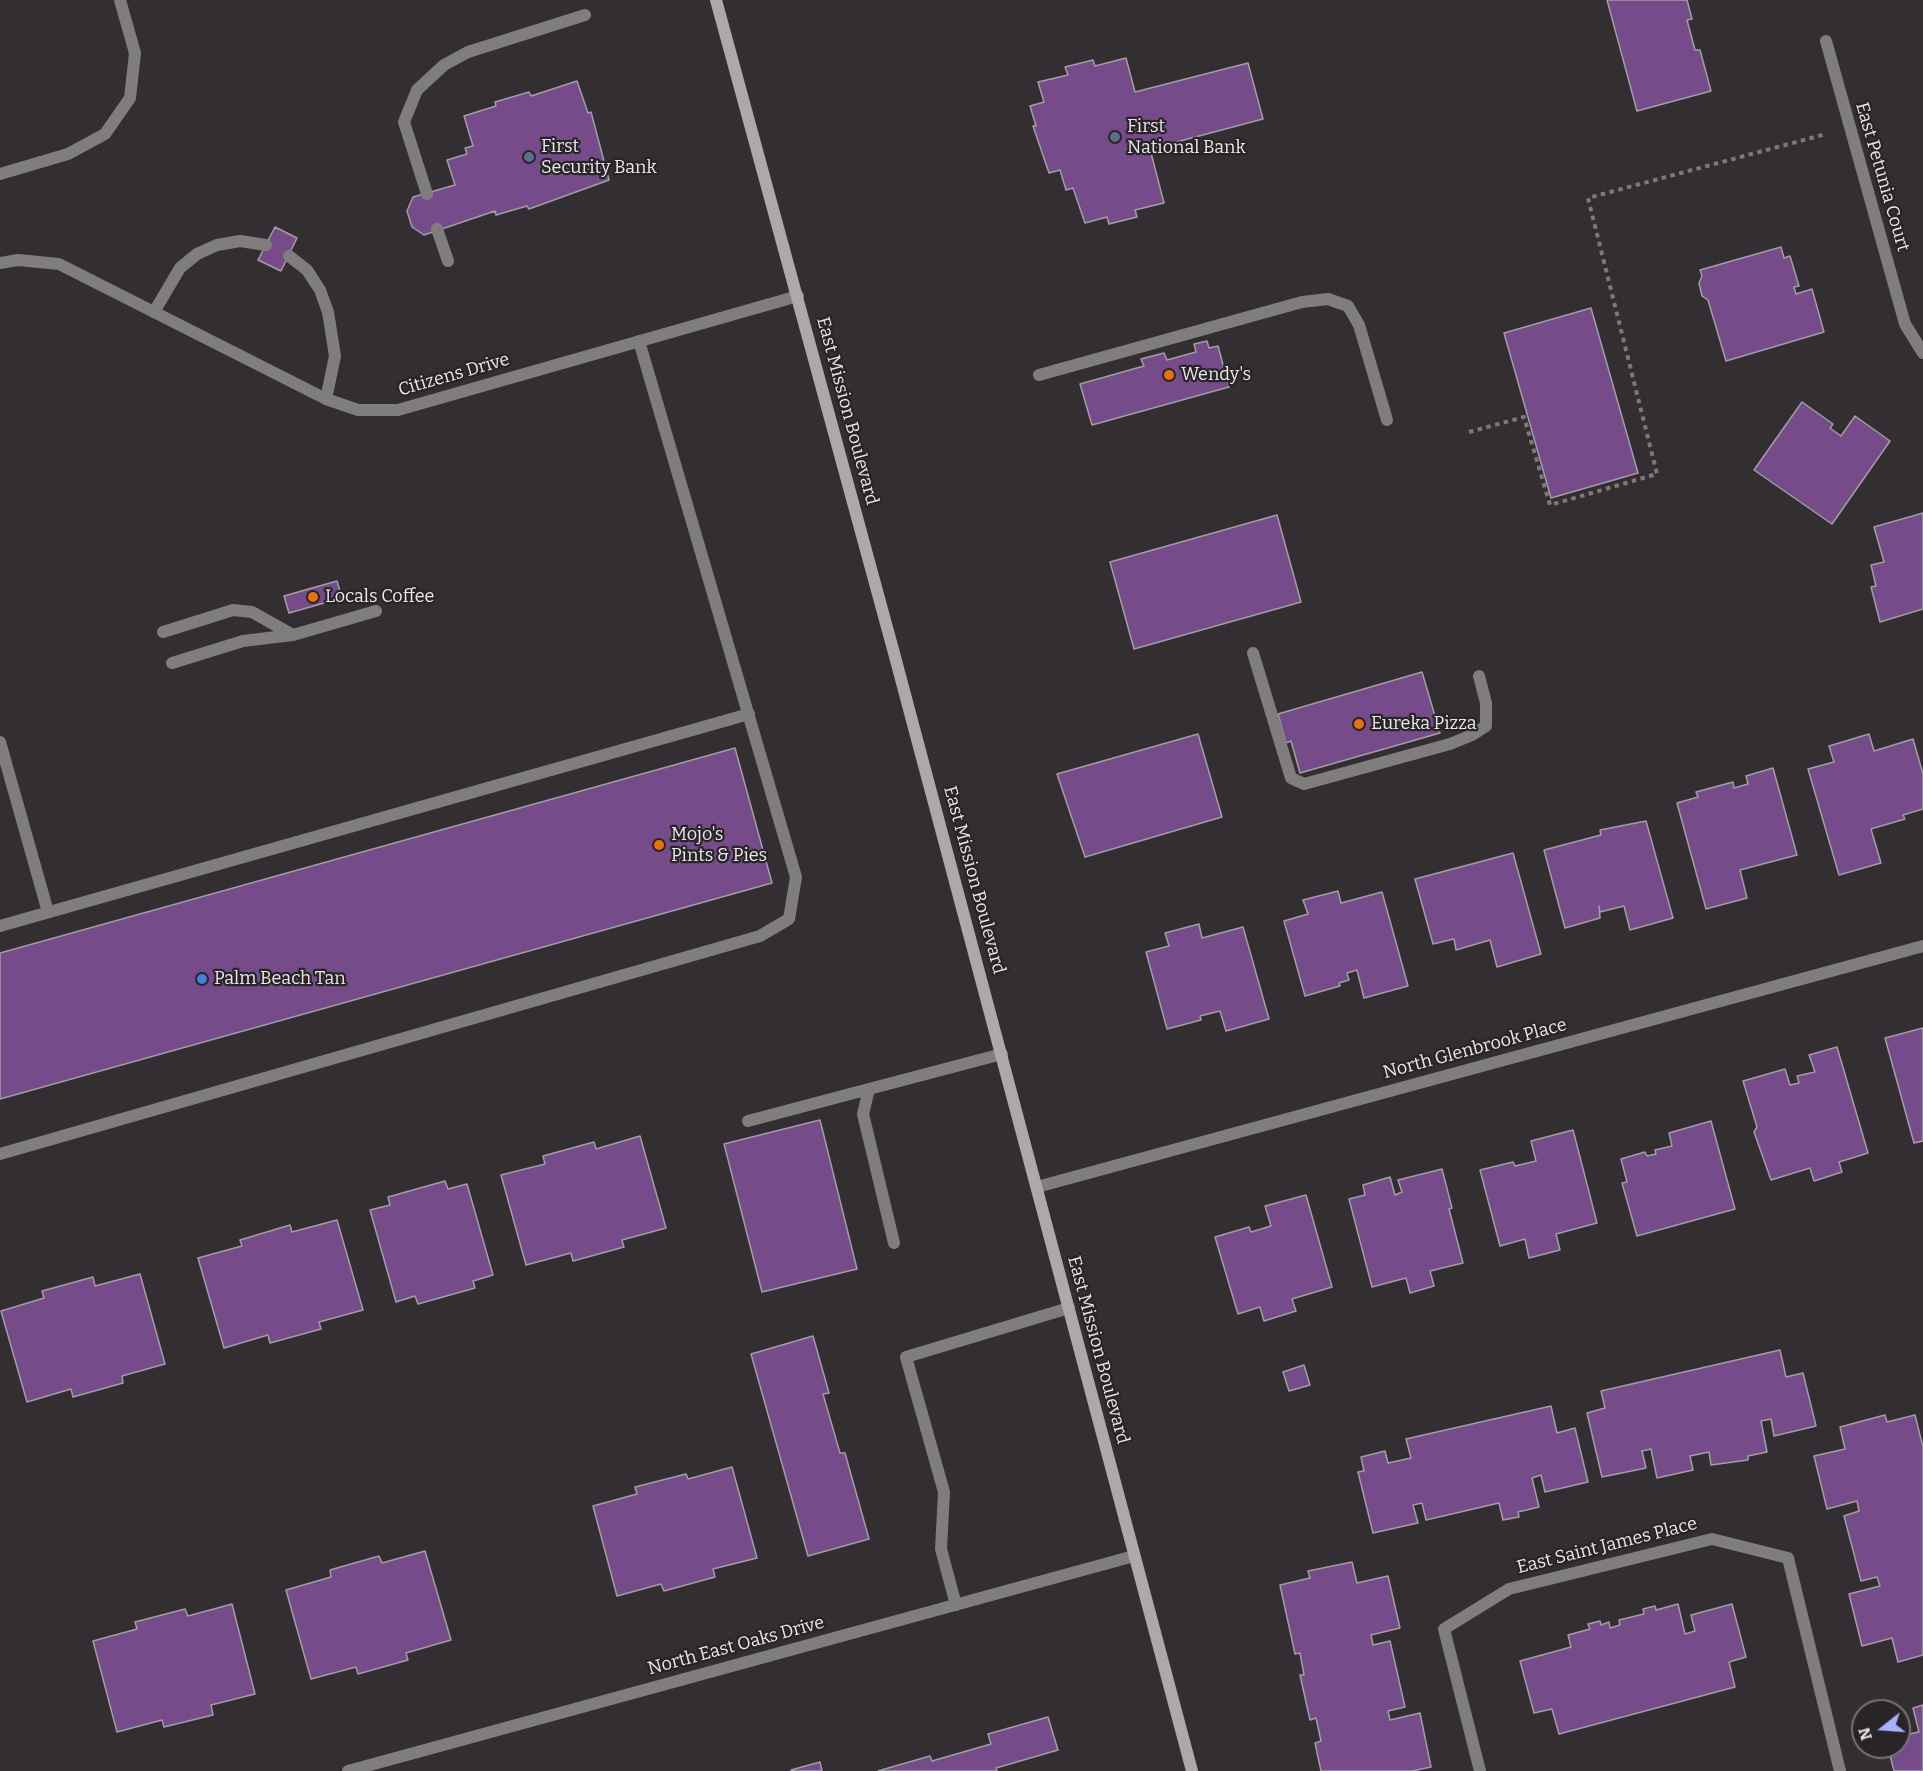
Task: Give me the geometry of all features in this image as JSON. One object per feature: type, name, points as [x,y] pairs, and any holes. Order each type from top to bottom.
[{"type":"main road","name":"East Mission Boulevard","points":[[716,0],[1002,1054],[1192,1771]]},
{"type":"street","points":[[0,174],[68,154],[105,134],[130,98],[135,53],[120,0]]},
{"type":"street","points":[[427,194],[404,122],[417,90],[444,65],[468,52],[585,15]]},
{"type":"street","name":"East Petunia Court","points":[[1826,41],[1905,324],[1923,353]]},
{"type":"street","points":[[438,229],[448,261]]},
{"type":"street","points":[[154,312],[180,268],[197,254],[217,244],[240,241],[266,245]]},
{"type":"street","points":[[289,256],[307,270],[320,290],[328,312],[335,356],[326,399]]},
{"type":"street","name":"Citizens Drive","points":[[0,263],[18,260],[59,264],[326,399],[358,410],[398,410],[798,296]]},
{"type":"street","points":[[1039,375],[1302,302],[1328,299],[1348,306],[1359,325],[1388,420]]},
{"type":"street","points":[[0,1154],[760,936],[789,919],[796,877],[639,341]]},
{"type":"street","points":[[163,632],[233,610],[252,612],[294,635]]},
{"type":"street","points":[[171,663],[243,641],[294,635],[376,611]]},
{"type":"street","points":[[1253,653],[1290,778],[1304,784],[1450,744],[1472,735],[1486,726],[1486,703],[1479,676]]},
{"type":"street","points":[[0,926],[748,714]]},
{"type":"street","points":[[0,742],[48,912]]},
{"type":"street","name":"North Glenbrook Place","points":[[1037,1187],[1923,946]]},
{"type":"street","points":[[748,1121],[1002,1054]]},
{"type":"street","points":[[869,1089],[863,1114],[894,1244]]},
{"type":"street","points":[[956,1605],[941,1549],[944,1492],[906,1357],[1069,1308]]},
{"type":"street","name":"East Saint James Place","points":[[1480,1771],[1444,1629],[1509,1589],[1712,1539],[1788,1558],[1840,1771]]},
{"type":"street","name":"North East Oaks Drive","points":[[348,1771],[1134,1556]]},
{"type":"path","points":[[1469,432],[1524,417],[1550,504],[1657,474],[1588,198],[1850,127]]},
{"type":"building","points":[[1607,0],[1687,0],[1692,19],[1687,20],[1695,50],[1700,50],[1711,91],[1637,111]]},
{"type":"building","name":"First National Bank","points":[[1126,58],[1135,92],[1248,63],[1263,119],[1150,149],[1164,203],[1135,210],[1137,217],[1109,224],[1107,217],[1085,223],[1073,188],[1066,190],[1060,170],[1049,173],[1033,126],[1036,126],[1030,106],[1044,102],[1038,82],[1068,75],[1065,67],[1093,60],[1095,66]]},
{"type":"building","name":"First Security Bank","points":[[577,81],[588,113],[591,112],[609,180],[529,209],[527,206],[496,215],[495,211],[424,235],[412,227],[407,211],[413,197],[455,185],[447,160],[467,154],[465,148],[473,146],[464,116],[496,106],[495,102],[529,92],[531,96]]},
{"type":"building","points":[[275,227],[297,238],[281,271],[258,260]]},
{"type":"building","points":[[1781,247],[1784,258],[1790,256],[1799,286],[1794,287],[1796,294],[1812,289],[1824,332],[1726,361],[1708,300],[1702,296],[1699,283],[1702,276],[1700,270]]},
{"type":"building","points":[[1591,308],[1638,473],[1551,498],[1504,333]]},
{"type":"building","name":"Wendy's","points":[[1207,341],[1209,348],[1218,346],[1229,387],[1092,425],[1080,384],[1144,366],[1141,359],[1164,353],[1167,360],[1196,352],[1194,344]]},
{"type":"building","points":[[1802,402],[1833,424],[1830,428],[1841,436],[1855,416],[1890,441],[1832,524],[1754,470]]},
{"type":"building","points":[[1923,513],[1923,609],[1880,622],[1871,587],[1876,586],[1871,565],[1884,562],[1874,527]]},
{"type":"building","points":[[1277,515],[1301,602],[1134,649],[1110,562]]},
{"type":"building","name":"Locals Coffee","points":[[337,581],[342,598],[289,613],[284,596]]},
{"type":"building","name":"Eureka Pizza","points":[[1422,672],[1440,733],[1300,773],[1291,741],[1286,743],[1278,714]]},
{"type":"building","points":[[1198,734],[1222,817],[1085,857],[1057,774]]},
{"type":"building","points":[[1869,734],[1874,751],[1913,739],[1923,774],[1923,809],[1903,815],[1905,819],[1871,829],[1881,863],[1839,875],[1808,769],[1834,762],[1829,746]]},
{"type":"building","points":[[735,748],[772,883],[0,1099],[0,953]]},
{"type":"building","points":[[1773,768],[1797,855],[1740,870],[1747,898],[1706,909],[1677,803],[1698,797],[1696,792],[1733,782],[1734,788],[1748,784],[1746,776]]},
{"type":"building","points":[[1646,821],[1673,918],[1630,930],[1624,906],[1600,912],[1599,906],[1600,918],[1565,928],[1544,850],[1601,835],[1600,830]]},
{"type":"building","points":[[1513,853],[1541,954],[1497,967],[1490,940],[1456,950],[1454,939],[1433,944],[1415,879]]},
{"type":"building","points":[[1338,891],[1341,903],[1382,892],[1408,986],[1364,998],[1357,970],[1347,973],[1349,980],[1339,983],[1340,986],[1305,996],[1284,921],[1308,914],[1303,900]]},
{"type":"building","points":[[1199,924],[1202,938],[1243,927],[1269,1019],[1226,1031],[1220,1011],[1200,1016],[1201,1020],[1167,1029],[1146,952],[1169,946],[1165,933]]},
{"type":"building","points":[[1923,1028],[1923,1141],[1914,1143],[1885,1038]]},
{"type":"building","points":[[1837,1047],[1868,1153],[1839,1162],[1842,1172],[1814,1181],[1810,1168],[1771,1180],[1754,1132],[1757,1127],[1743,1081],[1785,1069],[1790,1085],[1799,1083],[1797,1076],[1815,1072],[1809,1055]]},
{"type":"building","points":[[820,1120],[857,1269],[762,1292],[724,1144]]},
{"type":"building","points":[[1711,1121],[1735,1209],[1637,1236],[1622,1183],[1627,1182],[1621,1159],[1645,1152],[1647,1156],[1656,1154],[1655,1150],[1672,1146],[1669,1133]]},
{"type":"building","points":[[1573,1130],[1597,1223],[1556,1234],[1560,1250],[1529,1258],[1525,1239],[1500,1246],[1480,1170],[1513,1162],[1515,1166],[1536,1161],[1531,1141]]},
{"type":"building","points":[[640,1136],[666,1228],[622,1240],[624,1247],[573,1261],[571,1253],[526,1265],[501,1175],[545,1164],[543,1156],[594,1142],[596,1149]]},
{"type":"building","points":[[1442,1169],[1452,1208],[1449,1209],[1463,1263],[1430,1271],[1434,1286],[1410,1293],[1406,1278],[1372,1287],[1349,1199],[1365,1195],[1363,1185],[1390,1177],[1395,1195],[1402,1192],[1398,1180]]},
{"type":"building","points":[[445,1181],[448,1189],[467,1184],[493,1275],[473,1281],[475,1288],[418,1304],[415,1296],[396,1302],[370,1210],[390,1205],[388,1197]]},
{"type":"building","points":[[1306,1195],[1332,1287],[1292,1299],[1296,1311],[1264,1321],[1260,1307],[1238,1314],[1215,1237],[1249,1227],[1251,1232],[1271,1226],[1265,1206]]},
{"type":"building","points":[[337,1220],[363,1310],[319,1322],[321,1329],[270,1343],[268,1335],[224,1348],[198,1258],[242,1246],[240,1240],[290,1225],[292,1232]]},
{"type":"building","points":[[140,1274],[165,1364],[122,1376],[123,1383],[73,1397],[71,1389],[27,1402],[1,1311],[44,1298],[42,1291],[93,1277],[95,1286]]},
{"type":"building","points":[[813,1336],[829,1393],[823,1394],[840,1453],[845,1453],[869,1539],[808,1556],[751,1354]]},
{"type":"building","points":[[1780,1350],[1786,1377],[1803,1373],[1816,1426],[1774,1436],[1771,1419],[1761,1421],[1767,1452],[1748,1456],[1748,1460],[1711,1465],[1709,1452],[1690,1456],[1693,1470],[1657,1478],[1651,1449],[1642,1451],[1646,1468],[1602,1477],[1587,1413],[1605,1408],[1601,1391]]},
{"type":"building","points":[[1304,1365],[1310,1385],[1289,1391],[1283,1372]]},
{"type":"building","points":[[1551,1406],[1557,1433],[1575,1428],[1588,1482],[1545,1492],[1541,1475],[1532,1478],[1539,1507],[1518,1512],[1519,1517],[1503,1520],[1499,1503],[1426,1520],[1422,1503],[1413,1505],[1418,1523],[1373,1533],[1358,1472],[1364,1471],[1361,1457],[1385,1451],[1388,1463],[1411,1458],[1406,1439]]},
{"type":"building","points":[[1885,1415],[1887,1422],[1915,1415],[1923,1447],[1923,1655],[1898,1662],[1892,1638],[1862,1646],[1849,1594],[1880,1586],[1877,1577],[1861,1581],[1844,1516],[1859,1511],[1857,1501],[1827,1509],[1814,1456],[1845,1449],[1840,1427]]},
{"type":"building","points":[[732,1467],[757,1558],[713,1569],[715,1577],[664,1591],[661,1584],[617,1596],[593,1506],[637,1494],[635,1487],[686,1474],[688,1479]]},
{"type":"building","points":[[425,1551],[451,1640],[406,1653],[408,1660],[358,1674],[356,1667],[311,1679],[286,1590],[331,1577],[330,1570],[379,1556],[382,1563]]},
{"type":"building","points":[[1352,1562],[1357,1583],[1388,1576],[1400,1628],[1371,1635],[1373,1645],[1390,1641],[1405,1707],[1388,1711],[1390,1720],[1420,1713],[1431,1767],[1412,1771],[1321,1771],[1315,1743],[1321,1741],[1316,1718],[1310,1720],[1300,1675],[1304,1675],[1300,1653],[1295,1654],[1280,1585],[1310,1578],[1308,1571]]},
{"type":"building","points":[[232,1604],[255,1694],[211,1705],[213,1715],[164,1727],[162,1720],[117,1732],[93,1641],[137,1629],[135,1622],[185,1609],[188,1616]]},
{"type":"building","points":[[1678,1604],[1685,1634],[1695,1631],[1691,1615],[1732,1604],[1746,1657],[1729,1662],[1735,1687],[1559,1734],[1552,1709],[1534,1713],[1520,1661],[1571,1647],[1568,1635],[1590,1629],[1588,1624],[1600,1621],[1601,1625],[1609,1622],[1610,1628],[1620,1625],[1619,1620],[1644,1614],[1643,1609],[1655,1606],[1656,1610]]},
{"type":"building","points":[[1923,1705],[1923,1771],[1894,1771],[1891,1759],[1911,1759],[1911,1734],[1919,1732],[1913,1708]]},
{"type":"building","points":[[1048,1717],[1058,1750],[996,1768],[997,1771],[878,1771],[930,1756],[932,1761],[991,1744],[988,1734]]},
{"type":"building","points":[[820,1762],[822,1771],[791,1770]]},
{"type":"place","name":"First National Bank","points":[[1115,137]]},
{"type":"place","name":"First Security Bank","points":[[529,157]]},
{"type":"place","name":"Wendy's","points":[[1169,375]]},
{"type":"place","name":"Locals Coffee","points":[[313,597]]},
{"type":"place","name":"Eureka Pizza","points":[[1359,724]]},
{"type":"place","name":"Mojo's Pints & Pies","points":[[659,845]]},
{"type":"place","name":"Palm Beach Tan","points":[[202,979]]}]
